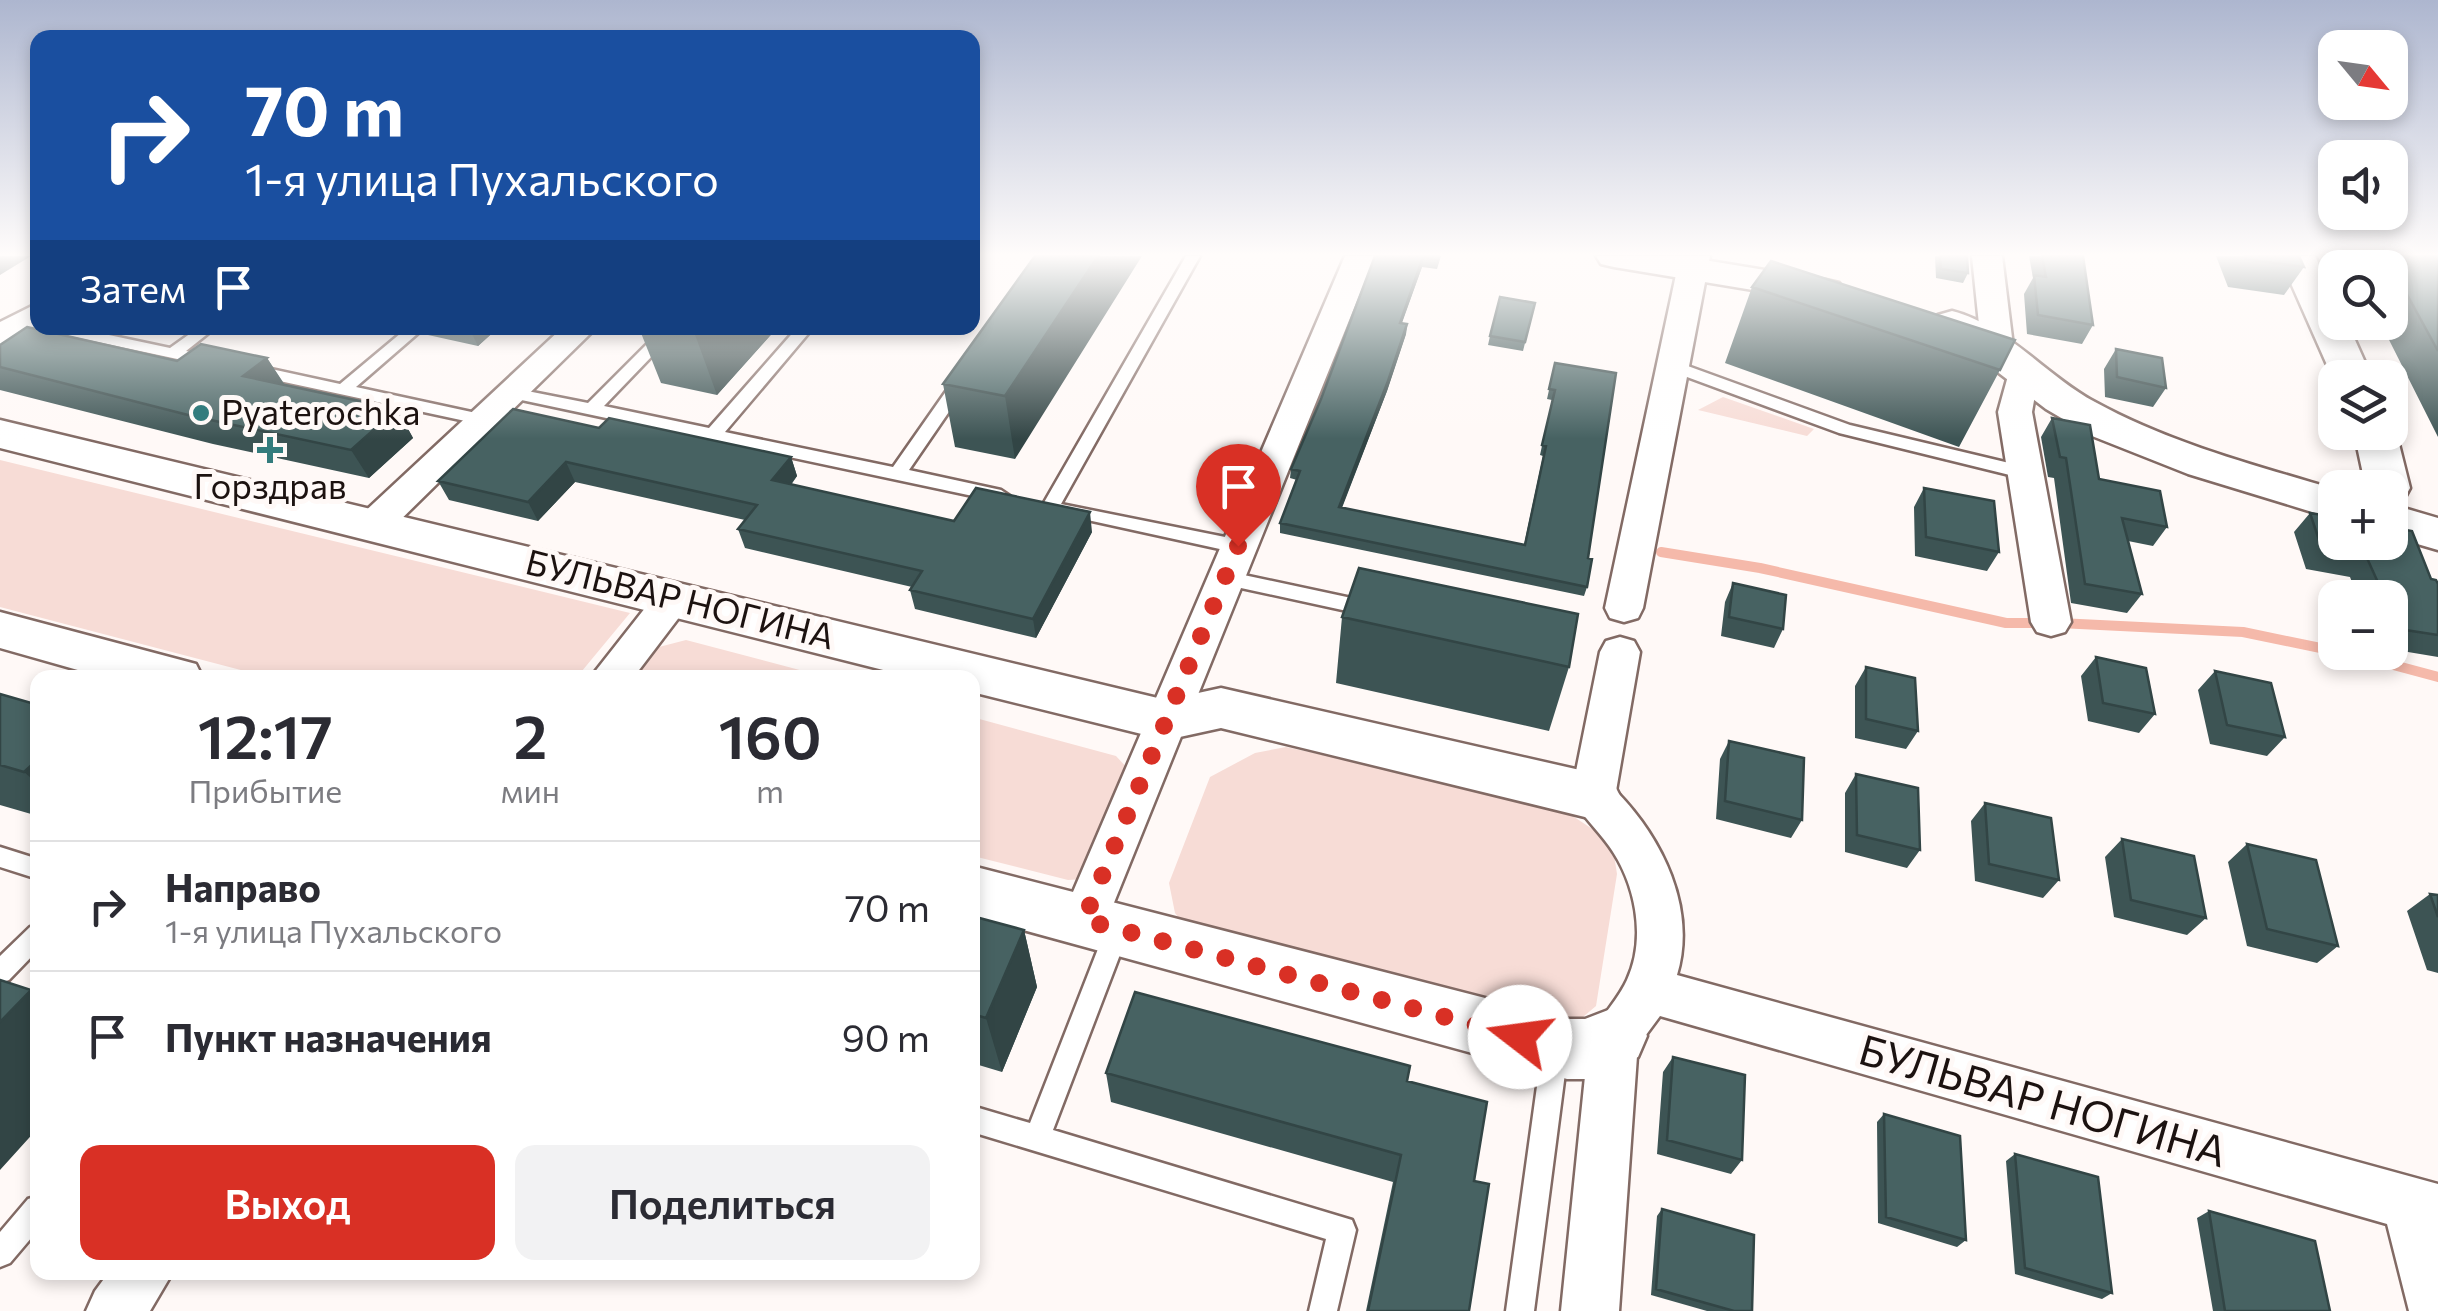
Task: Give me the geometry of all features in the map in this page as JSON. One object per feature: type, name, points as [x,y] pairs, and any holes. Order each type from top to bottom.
[{"type":"street","points":[[1101,925],[1166,720],[1334,317]]},
{"type":"street","points":[[1624,608],[1684,317]]},
{"type":"street","points":[[1935,317],[1962,328],[2078,410],[2140,441],[2318,499]]},
{"type":"street","points":[[2000,317],[2051,622]]},
{"type":"street","points":[[2325,317],[2344,360]]},
{"type":"street","points":[[373,525],[573,335]]},
{"type":"street","name":"БУЛЬВАР НОГИНА","points":[[0,434],[963,670]]},
{"type":"street","points":[[2408,525],[2438,534]]},
{"type":"street","points":[[616,670],[674,599]]},
{"type":"street","points":[[0,630],[148,670]]},
{"type":"street","points":[[1590,1311],[1632,1013],[1658,961],[1660,931],[1654,886],[1634,844],[1593,796],[1620,652]]},
{"type":"street","name":"БУЛЬВАР НОГИНА","points":[[980,674],[1166,720],[1220,708],[1593,796]]},
{"type":"street","points":[[980,892],[1556,1046],[1589,1049],[1632,1013]]},
{"type":"street","name":"БУЛЬВАР НОГИНА","points":[[1632,1013],[2423,1207]]},
{"type":"street","points":[[2423,1207],[2438,1311]]},
{"type":"street","points":[[115,1311],[139,1280]]},
{"type":"lane","points":[[1156,317],[1041,504],[1400,616]]},
{"type":"lane","points":[[89,335],[484,420]]},
{"type":"lane","points":[[173,353],[197,335]]},
{"type":"lane","points":[[343,390],[408,335]]},
{"type":"lane","points":[[592,410],[664,335]]},
{"type":"lane","points":[[713,435],[799,335]]},
{"type":"lane","points":[[898,474],[973,365]]},
{"type":"lane","points":[[1674,366],[1845,429],[2026,473]]},
{"type":"lane","points":[[512,393],[1012,498]]},
{"type":"lane","points":[[0,857],[30,866]]},
{"type":"lane","points":[[1037,1138],[1101,925]]},
{"type":"lane","points":[[0,972],[30,942]]},
{"type":"lane","points":[[1520,1311],[1556,1046]]},
{"type":"lane","points":[[980,1121],[1342,1230],[1323,1311]]},
{"type":"lane","points":[[0,1253],[30,1219]]},
{"type":"shaded area","points":[[1723,397],[1814,429],[1807,436],[1698,410]]},
{"type":"shaded area","points":[[0,460],[630,613],[583,670],[240,670],[0,607]]},
{"type":"shaded area","points":[[686,640],[800,670],[641,670],[659,647]]},
{"type":"shaded area","points":[[980,719],[1116,756],[1143,785],[1098,878],[1068,880],[980,858]]},
{"type":"shaded area","points":[[1286,747],[1556,805],[1612,842],[1617,874],[1596,1006],[1577,1022],[1187,929],[1175,913],[1169,883],[1210,777],[1255,753]]},
{"type":"building","points":[[991,317],[1057,317],[1005,396],[943,384]]},
{"type":"building","points":[[1352,317],[1402,317],[1400,323],[1407,324],[1339,507],[1525,545],[1546,446],[1542,445],[1555,390],[1549,389],[1555,363],[1616,373],[1587,587],[1280,523],[1300,471],[1291,469]]},
{"type":"building","points":[[1495,317],[1531,317],[1525,342],[1490,336]]},
{"type":"building","points":[[1842,317],[1945,317],[2015,340],[2000,370]]},
{"type":"building","points":[[2050,317],[2092,317],[2093,325]]},
{"type":"building","points":[[2419,317],[2438,317],[2438,351]]},
{"type":"building","points":[[27,327],[30,335],[62,335],[177,361],[201,344],[267,358],[243,376],[397,409],[351,450],[192,416],[0,367],[0,345]]},
{"type":"building","points":[[2116,349],[2162,358],[2166,388],[2117,377]]},
{"type":"building","points":[[513,409],[599,428],[609,418],[791,457],[772,480],[954,521],[976,488],[1090,512],[1033,619],[910,590],[922,571],[738,529],[757,505],[566,462],[528,502],[438,481]]},
{"type":"building","points":[[2052,418],[2090,425],[2099,479],[2160,491],[2167,527],[2122,518],[2142,594],[2085,584],[2066,458],[2060,457]]},
{"type":"building","points":[[1924,488],[1994,501],[1999,552],[1926,537]]},
{"type":"building","points":[[2310,513],[2318,514],[2318,537]]},
{"type":"building","points":[[2408,530],[2412,531],[2431,579],[2438,584],[2438,635],[2408,630],[2408,580],[2377,580],[2368,560],[2408,560]]},
{"type":"building","points":[[1359,568],[1578,614],[1569,667],[1342,617]]},
{"type":"building","points":[[1733,583],[1786,595],[1783,629],[1729,617]]},
{"type":"building","points":[[2096,657],[2146,668],[2155,714],[2103,703]]},
{"type":"building","points":[[1866,667],[1915,678],[1918,731],[1866,719]]},
{"type":"building","points":[[2215,671],[2271,683],[2285,737],[2227,725]]},
{"type":"building","points":[[0,694],[30,703],[30,766],[24,772],[0,765]]},
{"type":"building","points":[[1729,741],[1804,758],[1802,820],[1725,801]]},
{"type":"building","points":[[1856,774],[1918,788],[1920,850],[1857,835]]},
{"type":"building","points":[[1985,803],[2051,818],[2059,880],[1989,864]]},
{"type":"building","points":[[2122,839],[2194,856],[2206,918],[2131,900]]},
{"type":"building","points":[[2247,844],[2316,860],[2338,946],[2267,929]]},
{"type":"building","points":[[2430,894],[2438,895],[2438,917]]},
{"type":"building","points":[[980,918],[1024,930],[986,1018],[980,1016]]},
{"type":"building","points":[[0,980],[30,990],[30,991],[0,1022]]},
{"type":"building","points":[[1135,992],[1410,1066],[1407,1081],[1487,1102],[1474,1181],[1489,1184],[1469,1311],[1368,1311],[1401,1155],[1106,1073]]},
{"type":"building","points":[[1673,1057],[1745,1075],[1742,1160],[1667,1140]]},
{"type":"building","points":[[1884,1114],[1960,1136],[1966,1240],[1886,1217]]},
{"type":"building","points":[[2015,1154],[2098,1177],[2112,1293],[2025,1268]]},
{"type":"building","points":[[1662,1209],[1754,1235],[1752,1311],[1734,1311],[1656,1289]]},
{"type":"building","points":[[2209,1211],[2315,1241],[2330,1311],[2225,1311]]},
{"type":"waterway","points":[[1661,552],[1760,568],[2006,623],[2042,623]]},
{"type":"waterway","points":[[2059,623],[2243,632],[2318,647]]},
{"type":"waterway","points":[[2408,669],[2438,677]]},
{"type":"place","name":"Pyaterochka","points":[[201,413]]},
{"type":"place","name":"Горздрав","points":[[270,450]]},
{"type":"route","points":[[1238,546],[1084,920],[1520,1037]]}]
